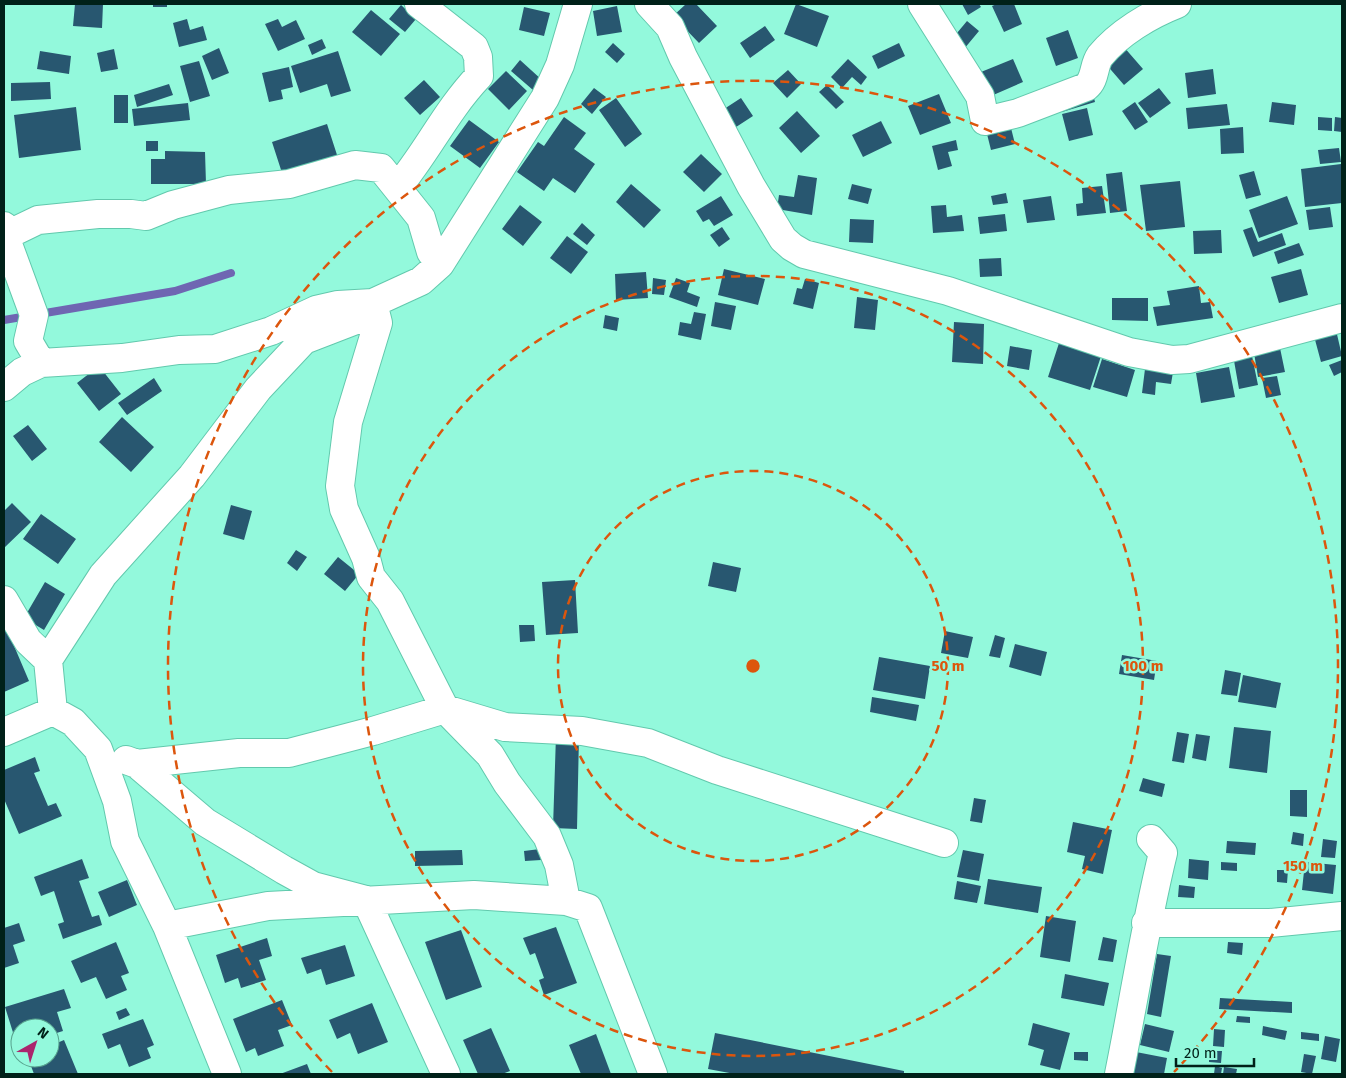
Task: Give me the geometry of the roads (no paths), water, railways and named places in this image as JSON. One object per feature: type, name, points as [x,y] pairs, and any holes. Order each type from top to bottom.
[{"type":"street","points":[[397,188],[418,163],[440,124],[458,98],[479,76],[478,57],[474,47],[419,4]]},
{"type":"street","points":[[4,387],[22,372],[41,363],[122,358],[179,350],[215,349],[271,331],[316,310],[338,305],[373,303],[421,281],[440,264],[545,98],[560,65],[578,4]]},
{"type":"street","points":[[922,4],[980,96],[985,121],[1018,113],[1091,84],[1100,57],[1114,43],[1158,11],[1176,4]]},
{"type":"street","points":[[658,7],[752,186],[779,232],[792,247],[804,254],[948,291],[1129,352],[1172,360],[1189,359],[1342,318]]},
{"type":"street","points":[[41,363],[28,341],[34,315],[4,231],[38,220],[98,214],[146,216],[229,190],[289,184],[355,165],[382,168],[421,218],[431,252],[440,264]]},
{"type":"street","points":[[53,711],[48,660],[103,575],[192,476],[258,389],[304,340],[361,318],[373,303]]},
{"type":"street","points":[[373,303],[378,323],[348,422],[340,486],[344,509],[366,558],[371,577],[390,601],[400,624],[445,709],[490,756],[547,836],[560,865],[566,901]]},
{"type":"street","points":[[4,600],[28,641],[48,660]]},
{"type":"street","points":[[138,764],[239,753],[289,753],[373,731],[445,709],[505,727],[582,731],[648,743],[717,770],[944,843]]},
{"type":"street","points":[[4,732],[53,711]]},
{"type":"street","points":[[53,711],[73,722],[98,749],[117,801],[125,841],[167,926],[227,1074]]},
{"type":"street","points":[[98,749],[138,764],[205,822],[284,870],[313,886],[366,900]]},
{"type":"street","points":[[1119,1074],[1140,973],[1146,923],[1164,853],[1151,839]]},
{"type":"street","points":[[167,926],[268,906],[474,894],[566,901],[588,908],[653,1074]]},
{"type":"street","points":[[366,900],[446,1074]]},
{"type":"street","points":[[1146,923],[1270,923],[1342,916]]},
{"type":"waterway","points":[[4,320],[175,291],[231,273]]}]
